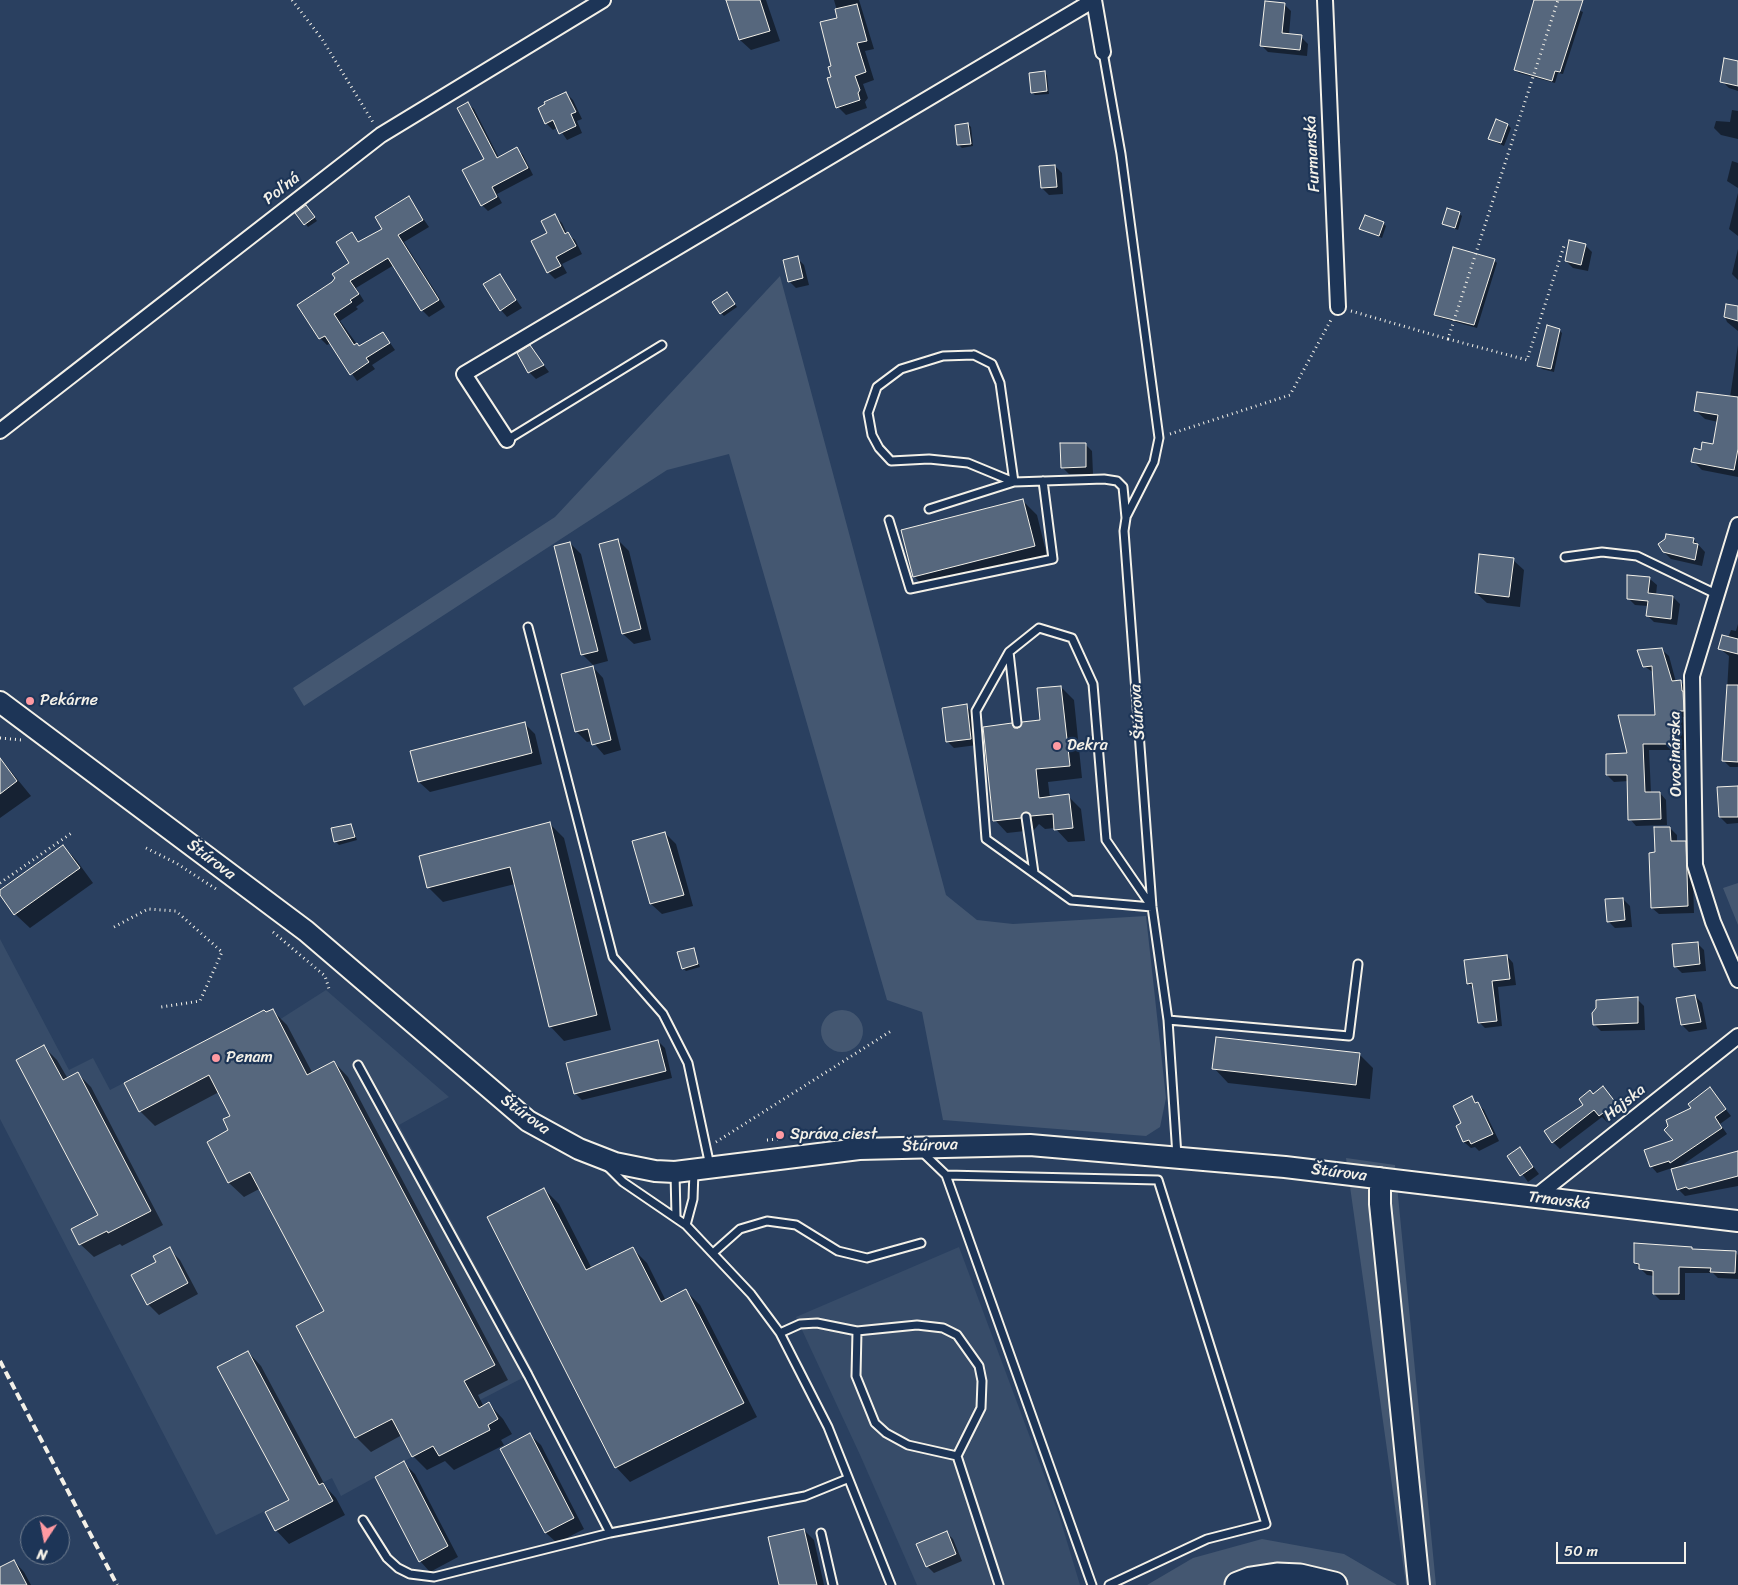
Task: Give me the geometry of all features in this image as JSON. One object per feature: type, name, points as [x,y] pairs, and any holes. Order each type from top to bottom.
[{"type":"highway","points":[[1238,1585],[1251,1580],[1277,1576],[1300,1577],[1334,1585]]},
{"type":"street","name":"Poľná","points":[[0,431],[381,135],[603,0]]},
{"type":"street","points":[[507,440],[464,374],[1094,0],[1103,52]]},
{"type":"street","name":"Furmanská","points":[[1325,0],[1338,307]]},
{"type":"street","name":"Ovocinárska","points":[[1738,526],[1692,676],[1695,865],[1713,922],[1738,980]]},
{"type":"street","name":"Štúrova","points":[[0,702],[306,931],[528,1121],[567,1143],[598,1157],[634,1167],[693,1171],[813,1153],[915,1146],[1030,1144],[1178,1156],[1380,1178]]},
{"type":"street","name":"Hájska","points":[[1534,1198],[1738,1036]]},
{"type":"street","points":[[1380,1178],[1380,1204],[1419,1585]]},
{"type":"street","name":"Trnavská","points":[[1380,1178],[1738,1221]]},
{"type":"lane","points":[[1103,52],[1121,154],[1159,438],[1154,462],[1126,518]]},
{"type":"lane","points":[[507,440],[662,345]]},
{"type":"lane","points":[[974,354],[992,364],[1000,383],[1014,482],[968,463],[929,459],[892,461],[879,448],[872,435],[868,413],[878,387],[901,369],[943,356],[974,354]]},
{"type":"lane","name":"Štúrova","points":[[1014,482],[1104,479],[1117,481],[1123,487],[1126,518],[1124,531],[1152,907],[1168,1020],[1178,1156]]},
{"type":"lane","points":[[889,520],[910,589],[1053,559],[1043,481]]},
{"type":"lane","points":[[929,509],[1014,482]]},
{"type":"lane","points":[[1565,557],[1602,552],[1637,556],[1716,594]]},
{"type":"lane","points":[[528,627],[613,957],[663,1014],[688,1063],[707,1147],[693,1171],[676,1216]]},
{"type":"lane","name":"Štúrova","points":[[1009,652],[1039,628],[1072,638],[1094,684],[1106,840],[1152,907]]},
{"type":"lane","points":[[1009,652],[976,711],[986,839],[1071,900],[1152,907]]},
{"type":"lane","points":[[1009,652],[1017,723]]},
{"type":"lane","points":[[1026,817],[1034,873]]},
{"type":"lane","points":[[1168,1020],[1349,1036],[1358,964]]},
{"type":"lane","points":[[358,1065],[528,1375],[610,1534]]},
{"type":"lane","points":[[915,1146],[946,1175],[1092,1585]]},
{"type":"lane","points":[[598,1157],[623,1182],[686,1224],[751,1294],[780,1333],[828,1427],[847,1479],[891,1585]]},
{"type":"lane","points":[[686,1224],[693,1199],[693,1171]]},
{"type":"lane","points":[[946,1175],[1158,1180],[1266,1524],[1207,1539],[1109,1585]]},
{"type":"lane","points":[[713,1253],[740,1230],[767,1221],[796,1225],[838,1251],[867,1258],[920,1243]]},
{"type":"lane","points":[[780,1333],[800,1324],[817,1323],[858,1331],[917,1325],[943,1328],[957,1335],[979,1366],[982,1381],[981,1408],[957,1456],[999,1585]]},
{"type":"lane","points":[[858,1331],[856,1376],[875,1423],[886,1433],[908,1445],[957,1456]]},
{"type":"lane","points":[[363,1520],[387,1558],[398,1568],[422,1577],[434,1577],[610,1534],[805,1496],[847,1479]]},
{"type":"lane","points":[[821,1533],[833,1585]]},
{"type":"path","points":[[292,0],[322,39],[381,135]]},
{"type":"path","points":[[1448,338],[1558,0]]},
{"type":"path","points":[[1159,438],[1290,395],[1338,307],[1527,360],[1564,246]]},
{"type":"path","points":[[0,738],[22,740]]},
{"type":"path","points":[[0,883],[73,832]]},
{"type":"path","points":[[146,848],[176,863],[221,892]]},
{"type":"path","points":[[114,927],[148,909],[176,910],[222,952],[200,1001],[161,1007]]},
{"type":"path","points":[[267,926],[325,976],[330,992]]},
{"type":"path","points":[[707,1147],[891,1031]]},
{"type":"shaded area","points":[[780,276],[946,895],[977,920],[1013,924],[1146,916],[1166,1098],[1160,1127],[1146,1136],[943,1120],[922,1012],[887,1000],[729,454],[667,470],[304,706],[293,688],[555,517]]},
{"type":"shaded area","points":[[1738,883],[1738,925],[1723,888]]},
{"type":"shaded area","name":"Penam","points":[[0,939],[69,1070],[93,1058],[110,1090],[264,1010],[266,1012],[273,1009],[279,1020],[326,990],[449,1097],[399,1125],[534,1372],[403,1440],[412,1457],[341,1496],[332,1478],[216,1535],[0,1119]]},
{"type":"shaded area","points":[[842,1010],[857,1016],[863,1031],[857,1046],[842,1052],[827,1046],[821,1031],[827,1016]]},
{"type":"shaded area","points":[[1346,1158],[1395,1165],[1436,1585],[1406,1585]]},
{"type":"shaded area","points":[[959,1247],[1059,1515],[1080,1585],[917,1585],[861,1457],[796,1317]]},
{"type":"shaded area","points":[[1262,1539],[1344,1554],[1397,1585],[1147,1585],[1193,1558]]},
{"type":"building","points":[[726,0],[760,0],[770,31],[739,40]]},
{"type":"building","points":[[1534,0],[1583,0],[1560,72],[1555,71],[1552,81],[1514,70]]},
{"type":"building","points":[[1265,1],[1285,3],[1282,33],[1302,35],[1300,50],[1260,46]]},
{"type":"building","points":[[857,4],[867,41],[857,43],[866,72],[855,76],[860,90],[858,93],[860,100],[836,108],[827,78],[831,77],[828,67],[831,66],[820,22],[837,18],[835,9]]},
{"type":"building","points":[[1724,58],[1738,61],[1738,86],[1720,82]]},
{"type":"building","points":[[1045,71],[1047,91],[1031,93],[1029,73]]},
{"type":"building","points":[[566,92],[576,112],[571,114],[576,126],[559,134],[553,120],[545,124],[538,108],[545,104],[544,102]]},
{"type":"building","points":[[468,102],[497,158],[517,147],[528,168],[492,187],[497,197],[481,206],[462,170],[484,159],[457,108]]},
{"type":"building","points":[[1496,119],[1508,124],[1501,143],[1488,139]]},
{"type":"building","points":[[968,123],[971,144],[957,145],[955,125]]},
{"type":"building","points":[[1055,165],[1057,187],[1041,188],[1039,166]]},
{"type":"building","points":[[409,196],[423,220],[398,235],[439,300],[421,311],[388,258],[350,281],[359,294],[350,300],[352,302],[334,314],[354,345],[357,343],[359,346],[383,332],[390,343],[366,358],[369,362],[350,375],[325,336],[319,339],[297,305],[332,282],[335,278],[332,274],[349,263],[336,242],[352,232],[358,242],[382,229],[375,217]]},
{"type":"building","points":[[306,205],[315,217],[304,225],[295,213]]},
{"type":"building","points":[[1447,208],[1460,212],[1455,228],[1442,224]]},
{"type":"building","points":[[555,214],[565,234],[568,232],[576,246],[556,257],[561,266],[547,273],[531,241],[547,233],[541,221]]},
{"type":"building","points":[[1365,215],[1384,222],[1379,236],[1359,229]]},
{"type":"building","points":[[1569,240],[1586,244],[1581,265],[1565,261]]},
{"type":"building","points":[[1453,247],[1495,259],[1474,325],[1434,315]]},
{"type":"building","points":[[798,256],[803,278],[788,282],[783,260]]},
{"type":"building","points":[[500,274],[516,300],[500,311],[483,284]]},
{"type":"building","points":[[727,292],[735,304],[720,314],[712,302]]},
{"type":"building","points":[[1726,304],[1738,306],[1738,321],[1724,317]]},
{"type":"building","points":[[1547,325],[1560,329],[1551,369],[1537,366]]},
{"type":"building","points":[[530,345],[544,365],[528,373],[517,353]]},
{"type":"building","points":[[1697,392],[1738,397],[1738,449],[1734,470],[1691,462],[1694,448],[1701,450],[1702,442],[1713,444],[1718,415],[1694,411]]},
{"type":"building","points":[[1060,443],[1086,443],[1086,467],[1061,468]]},
{"type":"building","points":[[1023,499],[1035,546],[913,577],[901,530]]},
{"type":"building","points":[[1666,534],[1694,538],[1693,543],[1698,544],[1695,560],[1663,552],[1658,544],[1665,539]]},
{"type":"building","points":[[618,539],[641,629],[622,634],[599,544]]},
{"type":"building","points":[[570,542],[598,651],[581,655],[554,546]]},
{"type":"building","points":[[1479,554],[1514,558],[1509,597],[1475,593]]},
{"type":"building","points":[[1627,575],[1650,577],[1648,593],[1673,596],[1671,619],[1646,616],[1648,601],[1627,599]]},
{"type":"building","points":[[1722,635],[1738,639],[1738,654],[1718,649]]},
{"type":"building","points":[[1662,648],[1672,681],[1681,680],[1683,691],[1684,711],[1677,711],[1678,744],[1643,744],[1645,792],[1660,792],[1661,819],[1628,820],[1627,775],[1606,775],[1606,754],[1627,753],[1618,715],[1655,715],[1652,666],[1643,667],[1637,650]]},
{"type":"building","points":[[593,666],[611,740],[592,745],[588,729],[575,732],[561,674]]},
{"type":"building","points":[[1727,685],[1738,685],[1738,762],[1722,761]]},
{"type":"building","points":[[1061,686],[1070,766],[1036,769],[1039,798],[1069,794],[1073,828],[1054,830],[1053,814],[1031,816],[1026,812],[1021,818],[993,821],[983,727],[1012,723],[1014,728],[1018,728],[1022,722],[1040,720],[1037,688]]},
{"type":"building","points":[[967,704],[971,739],[946,742],[942,708]]},
{"type":"building","points":[[525,722],[532,753],[418,782],[410,751]]},
{"type":"building","points":[[0,758],[17,781],[0,794]]},
{"type":"building","points":[[1738,786],[1738,817],[1719,817],[1717,787]]},
{"type":"building","points":[[550,822],[597,1015],[549,1027],[510,867],[427,888],[419,856]]},
{"type":"building","points":[[351,824],[355,837],[334,842],[331,828]]},
{"type":"building","points":[[1654,827],[1670,827],[1671,841],[1686,841],[1688,906],[1651,908],[1649,853],[1655,852]]},
{"type":"building","points":[[665,832],[684,895],[650,904],[632,841]]},
{"type":"building","points":[[63,845],[80,868],[14,915],[0,895],[0,890]]},
{"type":"building","points":[[1623,898],[1625,920],[1607,922],[1605,899]]},
{"type":"building","points":[[1698,942],[1700,964],[1674,967],[1672,944]]},
{"type":"building","points":[[694,948],[698,964],[682,969],[677,952]]},
{"type":"building","points":[[1507,955],[1510,979],[1492,981],[1497,1021],[1478,1023],[1472,983],[1467,984],[1464,960]]},
{"type":"building","points":[[1695,995],[1701,1022],[1681,1025],[1676,998]]},
{"type":"building","points":[[1638,997],[1638,1023],[1593,1025],[1592,1013],[1596,1008],[1596,1000]]},
{"type":"building","points":[[273,1009],[307,1075],[334,1061],[495,1365],[464,1381],[479,1408],[489,1402],[498,1419],[488,1425],[490,1430],[439,1456],[433,1446],[412,1457],[392,1419],[355,1438],[296,1326],[324,1311],[250,1172],[228,1183],[207,1142],[228,1130],[223,1119],[230,1116],[209,1075],[139,1112],[124,1083],[264,1010],[266,1012]]},
{"type":"building","points":[[1216,1037],[1360,1053],[1356,1085],[1212,1069]]},
{"type":"building","points":[[658,1040],[666,1071],[574,1094],[566,1063]]},
{"type":"building","points":[[44,1045],[63,1080],[78,1072],[151,1211],[108,1233],[107,1231],[79,1245],[71,1229],[98,1215],[16,1060]]},
{"type":"building","points":[[1603,1086],[1616,1103],[1599,1116],[1594,1110],[1552,1143],[1544,1131],[1583,1105],[1579,1099],[1590,1090],[1593,1094]]},
{"type":"building","points":[[1710,1087],[1726,1109],[1715,1117],[1722,1128],[1670,1163],[1669,1161],[1650,1167],[1644,1150],[1673,1140],[1664,1130],[1668,1126],[1666,1120],[1691,1108],[1688,1104]]},
{"type":"building","points":[[1472,1096],[1475,1103],[1478,1102],[1493,1134],[1471,1144],[1469,1140],[1463,1142],[1456,1126],[1461,1123],[1453,1106]]},
{"type":"building","points":[[1520,1147],[1533,1167],[1520,1176],[1507,1156]]},
{"type":"building","points":[[1738,1151],[1738,1176],[1689,1189],[1686,1187],[1677,1190],[1671,1169]]},
{"type":"building","points":[[544,1188],[586,1270],[633,1247],[661,1302],[686,1289],[744,1403],[615,1468],[487,1217]]},
{"type":"building","points":[[1634,1243],[1736,1251],[1735,1273],[1710,1272],[1711,1268],[1679,1267],[1679,1294],[1653,1294],[1653,1271],[1639,1269],[1639,1264],[1634,1263]]},
{"type":"building","points":[[170,1247],[188,1283],[147,1305],[131,1275],[156,1262],[153,1256]]},
{"type":"building","points":[[248,1351],[319,1485],[323,1483],[333,1501],[275,1531],[265,1512],[289,1500],[217,1367]]},
{"type":"building","points":[[530,1433],[574,1518],[545,1533],[500,1449]]},
{"type":"building","points":[[404,1461],[448,1546],[419,1562],[375,1477]]},
{"type":"building","points":[[804,1529],[817,1585],[779,1585],[768,1537]]},
{"type":"building","points":[[947,1531],[956,1554],[926,1567],[916,1544]]},
{"type":"building","points":[[14,1560],[27,1585],[0,1585],[0,1567]]},
{"type":"railway","points":[[0,1361],[117,1585]]},
{"type":"place","name":"Pekárne","points":[[30,701]]},
{"type":"place","name":"Dekra","points":[[1057,746]]},
{"type":"place","name":"Penam","points":[[216,1058]]},
{"type":"place","name":"Správa ciest","points":[[780,1135]]}]
